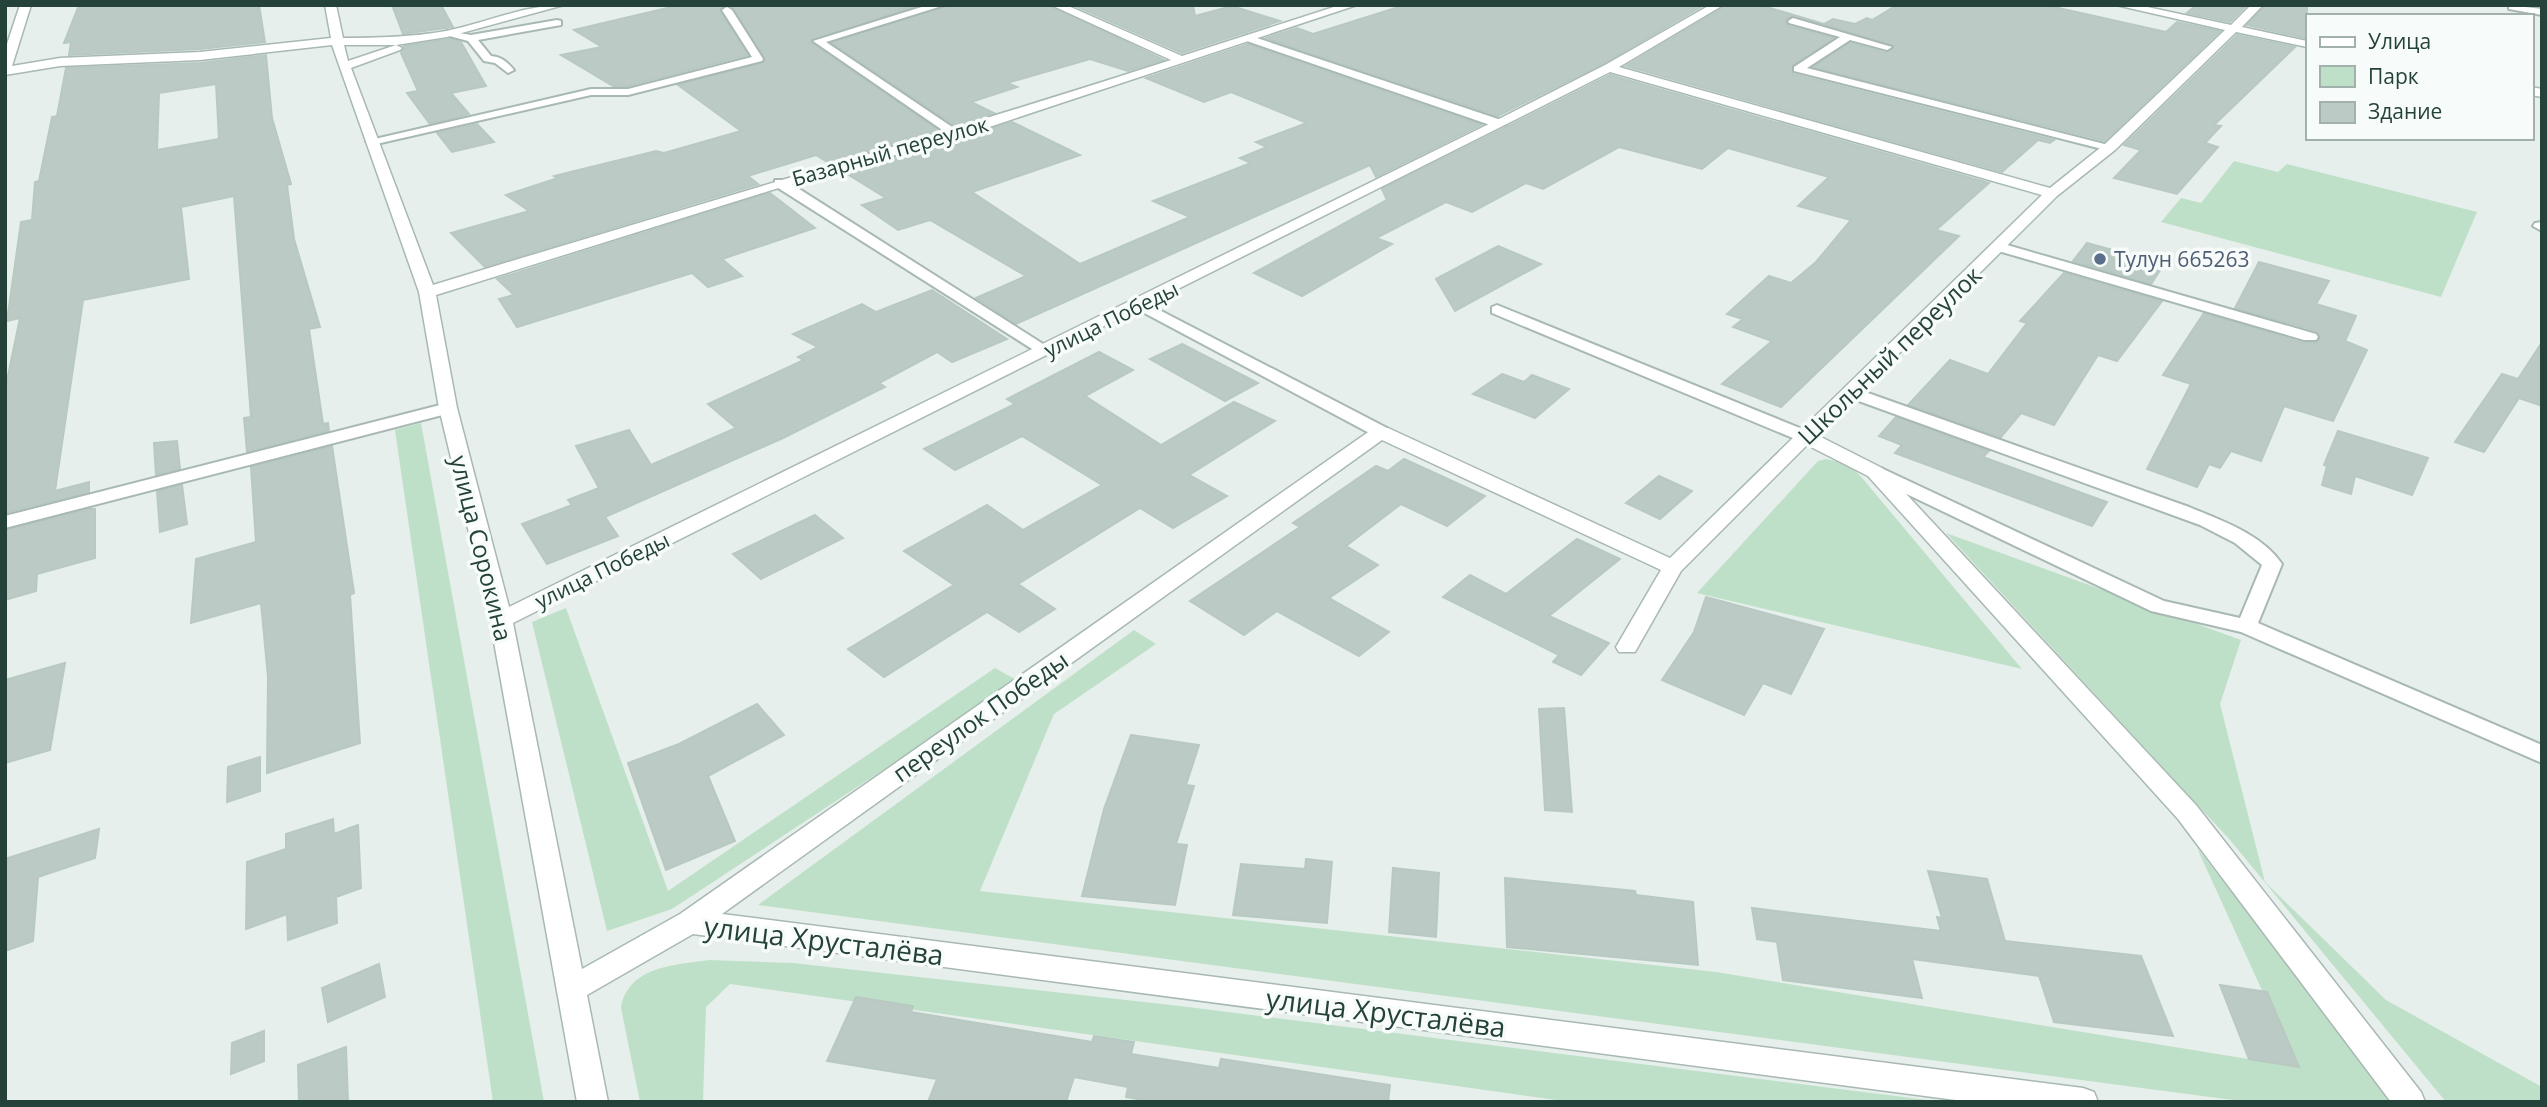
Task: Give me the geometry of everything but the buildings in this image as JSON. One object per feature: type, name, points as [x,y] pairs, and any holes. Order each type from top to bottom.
[{"type":"street","points":[[26,5],[5,70],[61,62],[200,56],[337,41],[389,41],[447,34]]},
{"type":"street","name":"улица Сорокина","points":[[330,5],[345,66],[427,292],[448,408],[501,620],[593,1102]]},
{"type":"street","points":[[345,66],[392,48],[559,5]]},
{"type":"street","points":[[1056,5],[1184,61]]},
{"type":"street","name":"Базарный переулок","points":[[427,292],[780,183],[954,134],[1352,5]]},
{"type":"street","points":[[2121,5],[2306,44]]},
{"type":"street","name":"Школьный переулок","points":[[1627,647],[1673,567],[2052,193],[2110,147],[2258,5]]},
{"type":"street","name":"улица Победы","points":[[501,620],[1500,124],[1609,68],[1715,7]]},
{"type":"street","points":[[1609,68],[2052,193]]},
{"type":"street","points":[[1381,432],[1673,567]]},
{"type":"street","name":"переулок Победы","points":[[572,989],[690,922],[1381,432]]},
{"type":"street","points":[[1805,437],[1875,472],[2187,812],[2410,1102]]},
{"type":"street","name":"улица Хрусталёва","points":[[690,922],[2082,1102]]},
{"type":"lane","points":[[940,5],[818,41],[954,134]]},
{"type":"lane","points":[[2513,7],[2542,12]]},
{"type":"lane","points":[[372,141],[591,92],[628,92],[758,59],[727,10]]},
{"type":"lane","points":[[1793,21],[1887,47]]},
{"type":"lane","points":[[447,34],[471,38],[557,23]]},
{"type":"lane","points":[[1849,36],[1798,69],[2110,147]]},
{"type":"lane","points":[[471,38],[488,59],[498,60],[508,70]]},
{"type":"lane","points":[[1248,38],[1500,124]]},
{"type":"lane","points":[[780,183],[1046,351]]},
{"type":"lane","points":[[2000,247],[2310,337]]},
{"type":"lane","points":[[1140,305],[1381,432]]},
{"type":"lane","points":[[1497,310],[1805,437]]},
{"type":"lane","points":[[1851,392],[2182,511],[2234,533],[2256,547],[2272,564],[2247,626]]},
{"type":"lane","points":[[5,522],[448,408]]},
{"type":"lane","points":[[1875,472],[2158,606],[2247,626],[2542,755]]},
{"type":"green space","points":[[2234,161],[2278,172],[2287,164],[2477,212],[2441,297],[2161,222],[2181,198],[2201,203]]},
{"type":"green space","points":[[421,423],[544,1102],[493,1102],[395,430]]},
{"type":"green space","points":[[1826,459],[1849,464],[1863,479],[2022,669],[1697,593],[1818,461]]},
{"type":"green space","points":[[1946,533],[2241,640],[2220,704],[2265,882],[2386,1000],[2542,1087],[2542,1102],[2446,1102],[2230,840]]},
{"type":"green space","points":[[566,608],[668,891],[995,668],[1018,681],[672,909],[607,931],[532,622]]},
{"type":"green space","points":[[1134,630],[1156,644],[1054,714],[980,891],[1716,972],[2297,1067],[2197,848],[2387,1092],[2390,1102],[2248,1102],[758,905]]},
{"type":"green space","points":[[709,960],[793,963],[1180,1006],[1943,1102],[1570,1102],[730,984],[706,1007],[703,1102],[640,1102],[621,1008],[625,994],[633,983],[655,970]]},
{"type":"place","name":"Тулун 665263","points":[[2100,259]]}]
